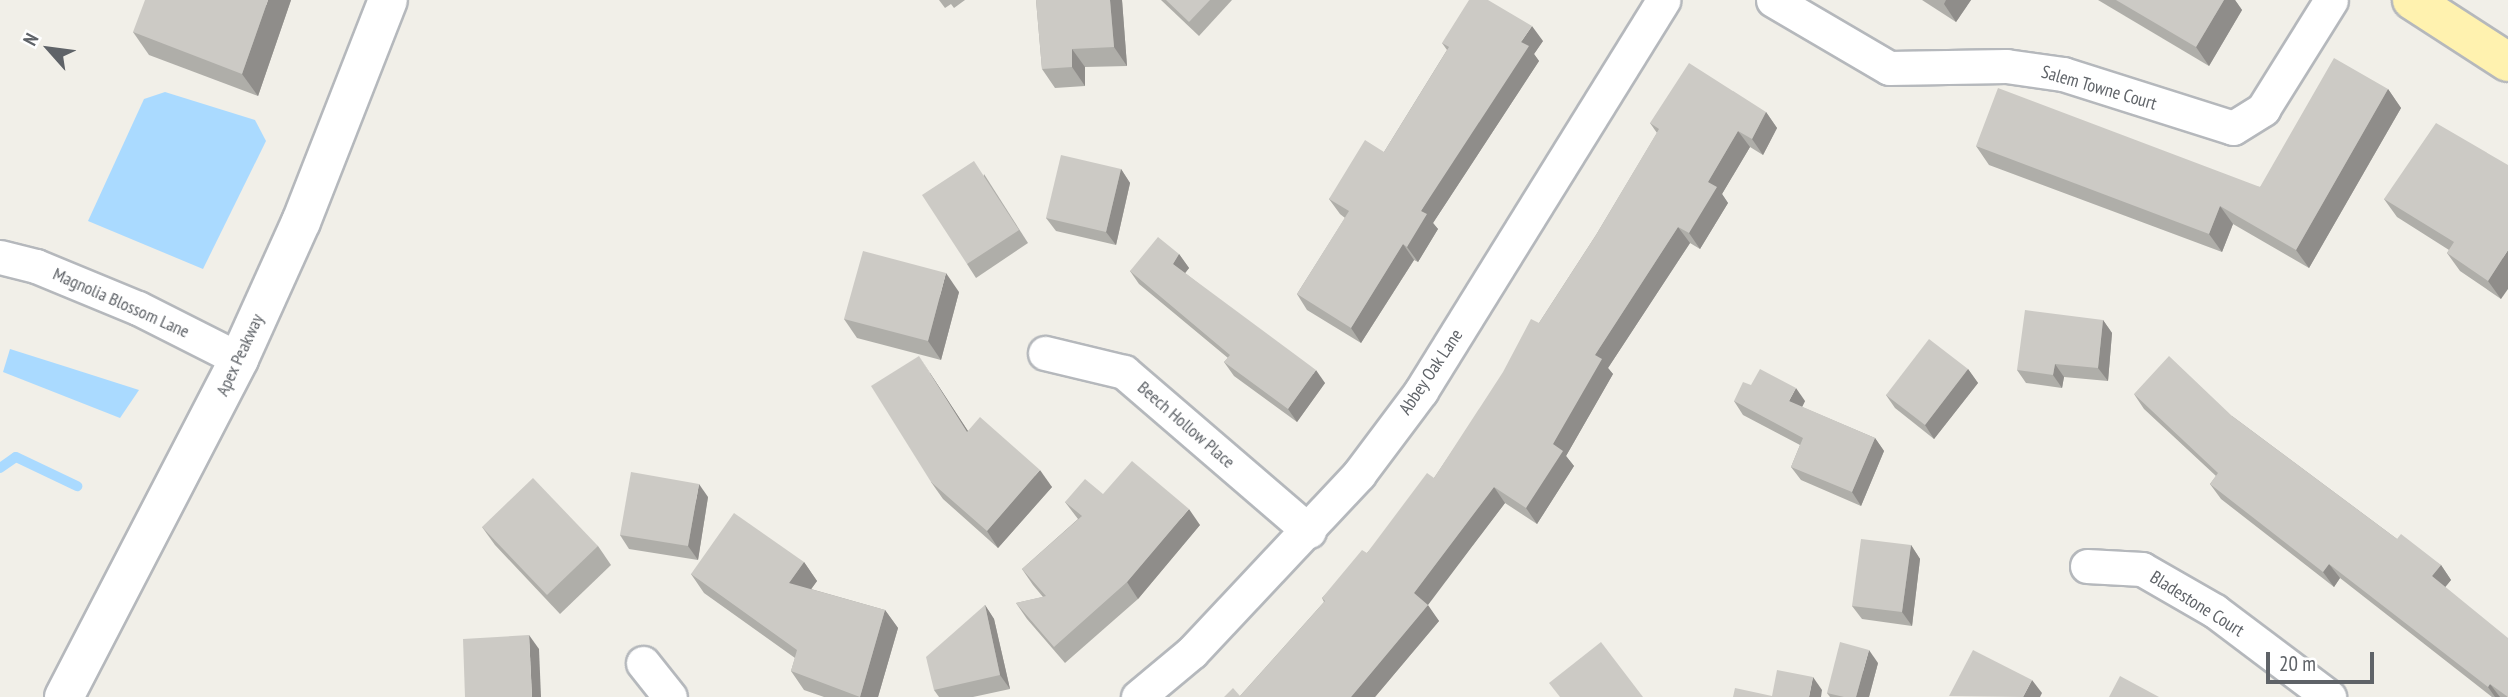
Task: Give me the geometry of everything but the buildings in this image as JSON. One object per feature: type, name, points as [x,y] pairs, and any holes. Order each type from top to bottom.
[{"type":"main road","name":"Apex Peakway","points":[[64,697],[239,359],[301,222],[388,0]]},
{"type":"main road","points":[[2412,0],[2508,62]]},
{"type":"street","name":"Abbey Oak Lane","points":[[1138,697],[1192,652],[1309,531],[1359,474],[1421,391],[1663,0]]},
{"type":"street","name":"Salem Towne Court","points":[[1773,0],[1889,68],[2006,66],[2063,74],[2232,128],[2263,109],[2331,0]]},
{"type":"street","name":"Magnolia Blossom Lane","points":[[0,257],[36,266],[127,303],[239,359]]},
{"type":"street","name":"Beech Hollow Place","points":[[1045,353],[1124,372],[1309,531]]},
{"type":"street","name":"Bladestone Court","points":[[2087,566],[2142,569],[2215,611],[2329,697]]},
{"type":"street","points":[[643,663],[670,697]]},
{"type":"water","points":[[165,92],[255,120],[266,141],[203,269],[88,221],[144,99]]},
{"type":"water","points":[[10,349],[139,390],[120,418],[3,372]]},
{"type":"waterway","points":[[0,468],[16,457],[77,486]]}]
